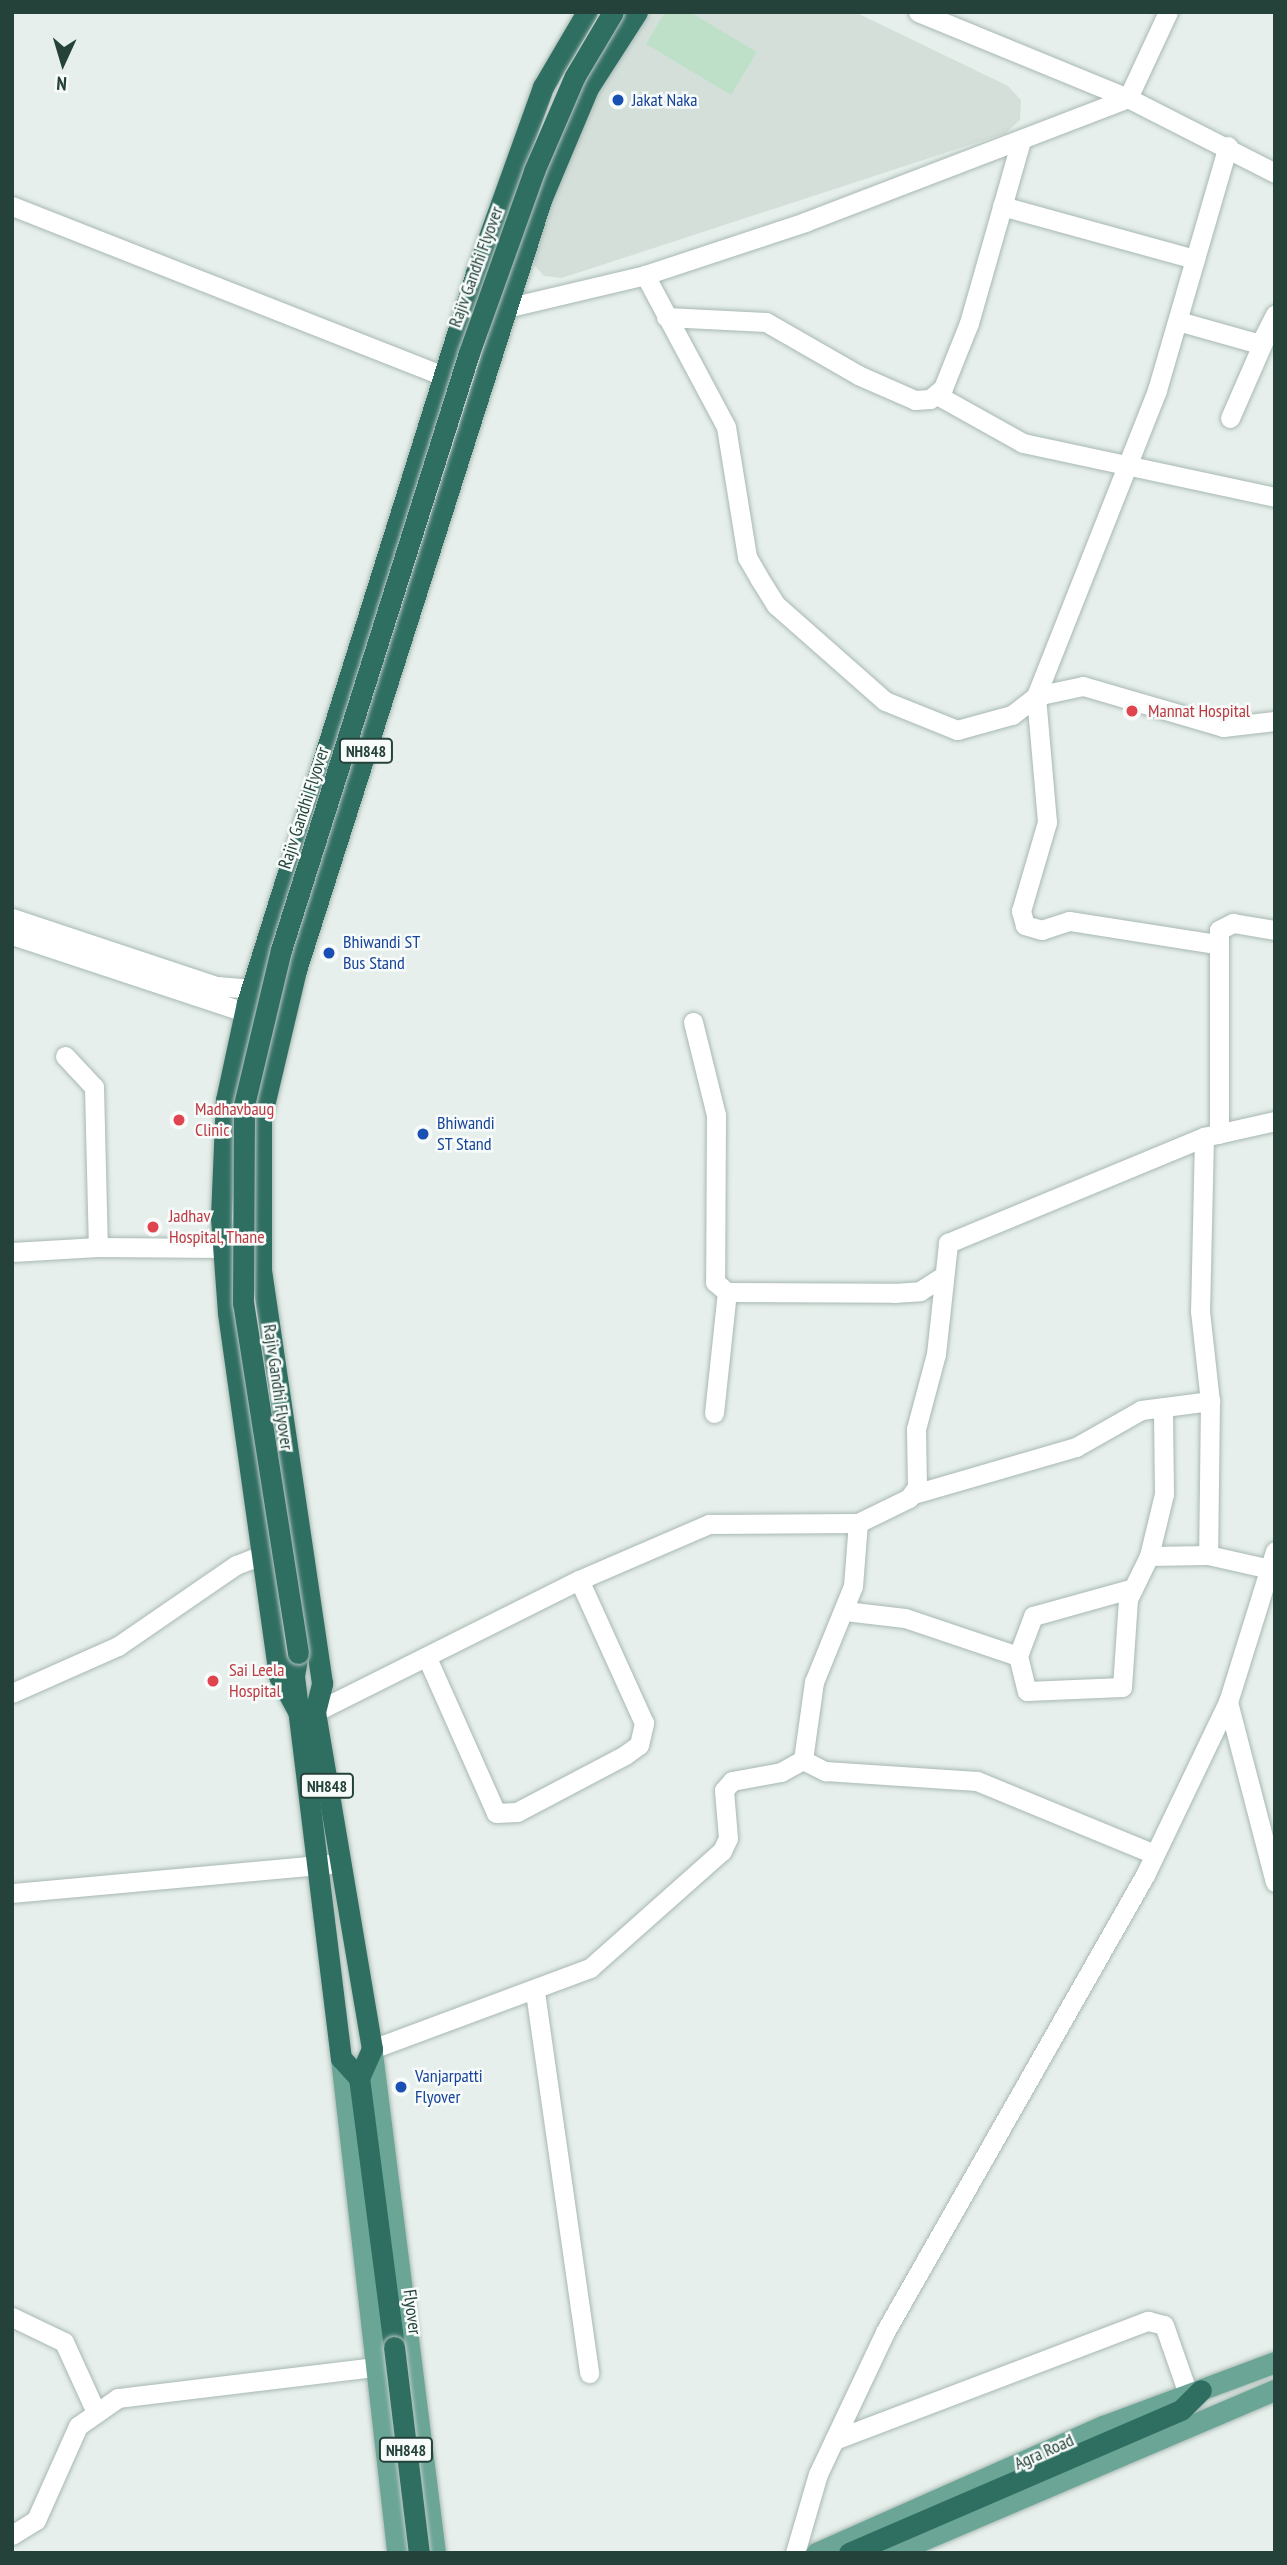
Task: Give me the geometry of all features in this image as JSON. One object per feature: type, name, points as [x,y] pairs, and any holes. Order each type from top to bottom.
[{"type":"highway","name":"NH848","points":[[372,2051],[340,1863],[307,1714],[279,1676],[223,1248],[226,1100],[252,987],[463,317],[543,87],[587,12]]},
{"type":"highway","name":"Rajiv Gandhi Flyover","points":[[307,1714],[243,1303],[244,1105],[281,950],[469,353],[534,171],[575,76],[613,12]]},
{"type":"highway","name":"NH848","points":[[341,2058],[316,1866],[307,1714],[322,1683],[280,1413],[261,1257],[261,1118],[288,994],[541,200],[588,88],[638,12]]},
{"type":"highway","points":[[341,2058],[360,2080],[372,2051]]},
{"type":"highway","name":"Flyover","points":[[360,2080],[419,2553]]},
{"type":"highway","points":[[849,2553],[1190,2398]]},
{"type":"main road","points":[[372,2051],[435,2553]]},
{"type":"main road","points":[[341,2058],[397,2553]]},
{"type":"main road","name":"Agra Road","points":[[816,2553],[1275,2362]]},
{"type":"main road","name":"Agra Road","points":[[895,2552],[1275,2390]]},
{"type":"street","points":[[918,12],[1128,98],[1228,146],[1275,173]]},
{"type":"street","points":[[463,317],[645,275],[1021,141],[1128,98],[1168,12]]},
{"type":"street","points":[[937,395],[969,323],[1021,141]]},
{"type":"street","points":[[1216,943],[1069,920],[1042,930],[1025,925],[1024,899],[1047,822],[1036,696],[1127,469],[1178,321],[1228,146]]},
{"type":"street","points":[[12,206],[481,390]]},
{"type":"street","points":[[1002,206],[1195,258]]},
{"type":"street","points":[[645,275],[726,427],[747,557],[776,605],[885,701],[930,724],[957,730],[986,726],[1036,696],[1083,686],[1223,727],[1275,721]]},
{"type":"street","points":[[1230,418],[1275,315]]},
{"type":"street","points":[[666,317],[766,322],[890,390],[915,400],[937,395],[1023,443],[1127,469],[1275,498]]},
{"type":"street","points":[[1178,321],[1254,343],[1264,340]]},
{"type":"street","points":[[12,918],[217,986],[252,987],[288,994]]},
{"type":"street","points":[[1208,1555],[1210,1401],[1200,1311],[1211,1135],[1216,943],[1219,930],[1233,923],[1275,930]]},
{"type":"street","points":[[12,935],[245,1014],[281,1022]]},
{"type":"street","points":[[694,1022],[717,1126],[712,1273],[727,1292],[714,1413]]},
{"type":"street","points":[[65,1056],[93,1087],[98,1247]]},
{"type":"street","points":[[914,1494],[916,1429],[936,1354],[940,1278],[948,1243],[1211,1135],[1275,1121]]},
{"type":"street","points":[[12,1252],[98,1247],[223,1248]]},
{"type":"street","points":[[727,1292],[909,1293],[940,1278]]},
{"type":"street","points":[[307,1714],[428,1660],[579,1580],[709,1524],[858,1523],[914,1494],[1076,1447],[1127,1416],[1210,1401]]},
{"type":"street","points":[[1132,1588],[1033,1616],[1018,1656],[1027,1691],[1122,1687],[1132,1588],[1149,1556],[1164,1494],[1163,1408]]},
{"type":"street","points":[[244,1419],[280,1413]]},
{"type":"street","points":[[803,1760],[814,1682],[845,1611],[858,1523]]},
{"type":"street","points":[[12,1693],[118,1646],[236,1565],[265,1554]]},
{"type":"street","points":[[795,2553],[834,2440],[907,2291],[1154,1854],[1228,1702],[1270,1560],[1208,1555],[1149,1556]]},
{"type":"street","points":[[428,1660],[496,1813],[517,1812],[625,1755],[639,1745],[644,1723],[579,1580]]},
{"type":"street","points":[[845,1611],[905,1618],[1018,1656]]},
{"type":"street","points":[[1228,1702],[1275,1882]]},
{"type":"street","points":[[803,1760],[825,1771],[977,1782],[1154,1854]]},
{"type":"street","points":[[372,2051],[535,1992],[605,1957],[722,1851],[728,1838],[724,1790],[732,1781],[781,1772],[803,1760]]},
{"type":"street","points":[[12,1893],[340,1863]]},
{"type":"street","points":[[535,1992],[589,2374]]},
{"type":"street","points":[[12,2317],[64,2342],[95,2410]]},
{"type":"street","points":[[834,2440],[1149,2321],[1164,2325],[1190,2398]]},
{"type":"street","points":[[12,2535],[30,2529],[66,2448],[95,2410],[141,2393],[411,2361]]},
{"type":"shaded area","points":[[648,12],[855,12],[1008,86],[1021,100],[1020,120],[1006,133],[562,278],[544,276],[534,265],[534,251],[588,103]]},
{"type":"green space","points":[[665,12],[690,12],[757,52],[731,95],[646,44]]},
{"type":"place","name":"Jakat Naka","points":[[618,100]]},
{"type":"place","name":"Mannat Hospital","points":[[1132,711]]},
{"type":"place","name":"Bhiwandi ST Bus Stand","points":[[329,953]]},
{"type":"place","name":"Madhavbaug Clinic","points":[[179,1120]]},
{"type":"place","name":"Bhiwandi ST Stand","points":[[423,1134]]},
{"type":"place","name":"Jadhav Hospital, Thane","points":[[153,1227]]},
{"type":"place","name":"Sai Leela Hospital","points":[[213,1681]]},
{"type":"place","name":"Vanjarpatti Flyover","points":[[401,2087]]}]
